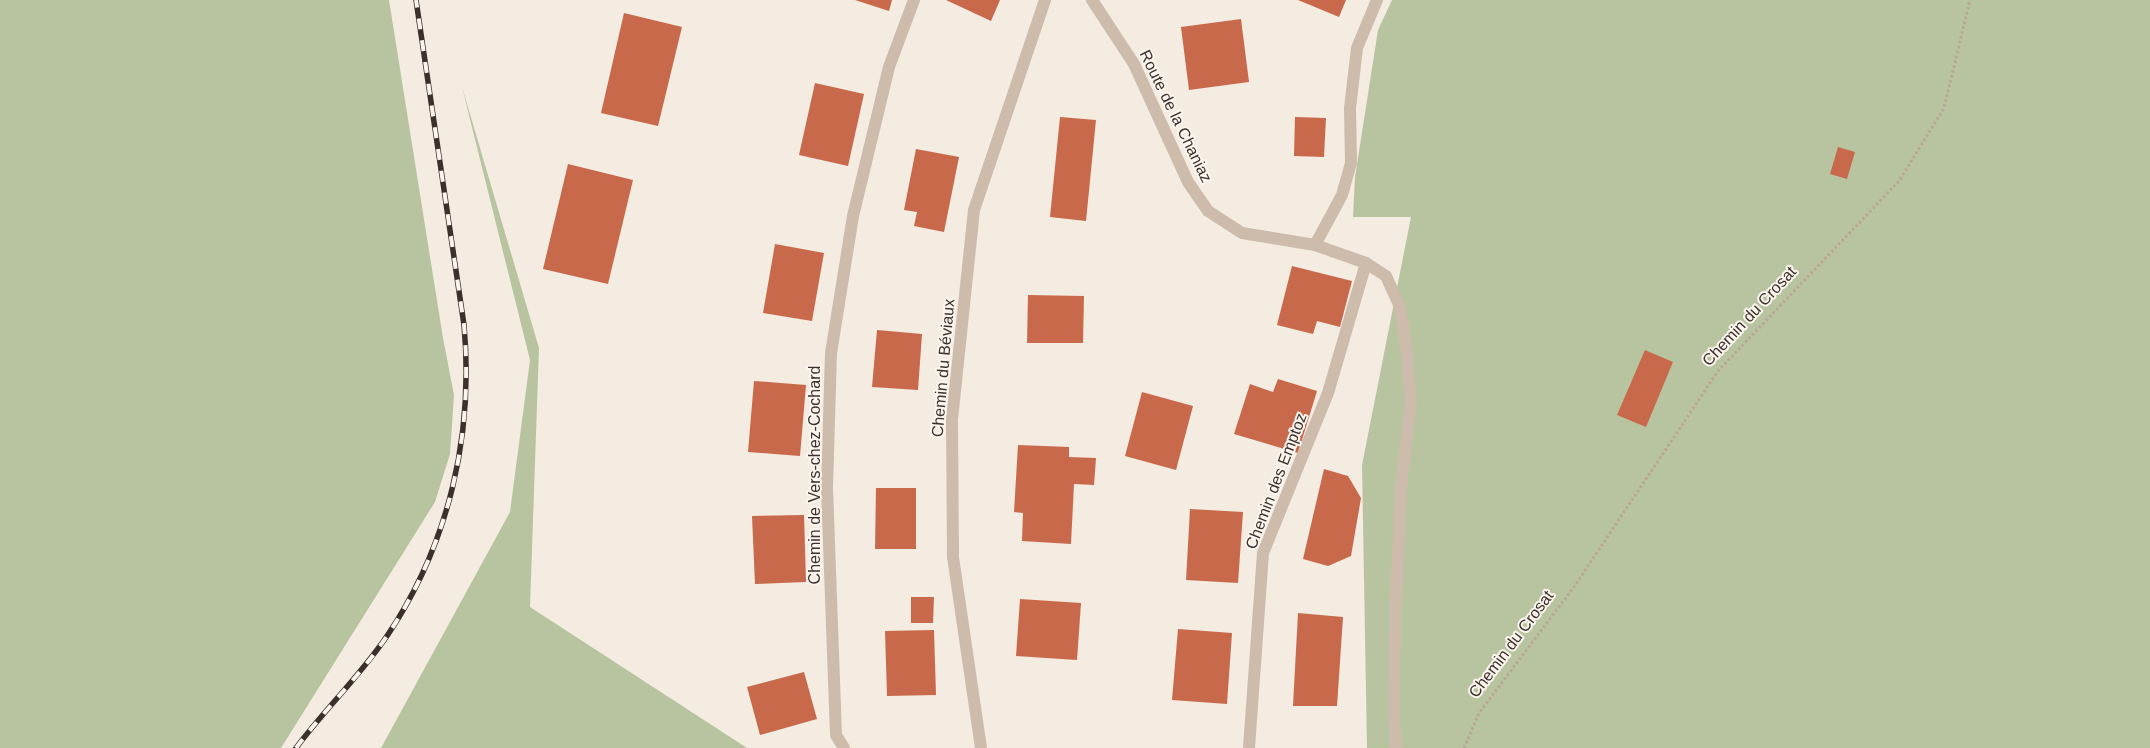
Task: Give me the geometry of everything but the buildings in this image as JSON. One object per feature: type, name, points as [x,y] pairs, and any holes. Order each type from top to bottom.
[{"type":"street","name":"Chemin de Vers-chez-Cochard","points":[[844,748],[836,735],[831,627],[827,488],[831,353],[852,216],[889,67],[914,0]]},
{"type":"street","name":"Chemin du Béviaux","points":[[982,748],[953,556],[952,419],[974,210],[1045,0]]},
{"type":"street","name":"Route de la Chaniaz","points":[[1092,0],[1134,64],[1188,182],[1208,211],[1242,233],[1314,245]]},
{"type":"street","points":[[1377,0],[1357,48],[1350,108],[1351,162],[1342,195],[1314,245],[1366,263],[1386,276],[1400,307],[1407,352],[1411,401],[1401,488],[1395,615],[1394,717],[1396,748]]},
{"type":"street","name":"Chemin des Emptoz","points":[[1249,748],[1263,553],[1328,394],[1366,263]]},
{"type":"path","name":"Chemin du Crosat","points":[[1464,748],[1479,712],[1574,587],[1718,371],[1899,181],[1944,108],[1970,0]]},
{"type":"green space","points":[[0,0],[389,0],[443,338],[454,395],[450,454],[435,502],[281,748],[0,748]]},
{"type":"green space","points":[[1392,0],[2150,0],[2150,748],[1367,748],[1362,465],[1411,217],[1353,217],[1355,177],[1378,30]]},
{"type":"green space","points":[[462,87],[539,348],[530,607],[747,748],[381,748],[510,512],[530,360]]},
{"type":"railway","points":[[296,748],[377,651],[409,601],[427,564],[441,526],[452,487],[460,447],[465,407],[464,325],[416,0]]}]
